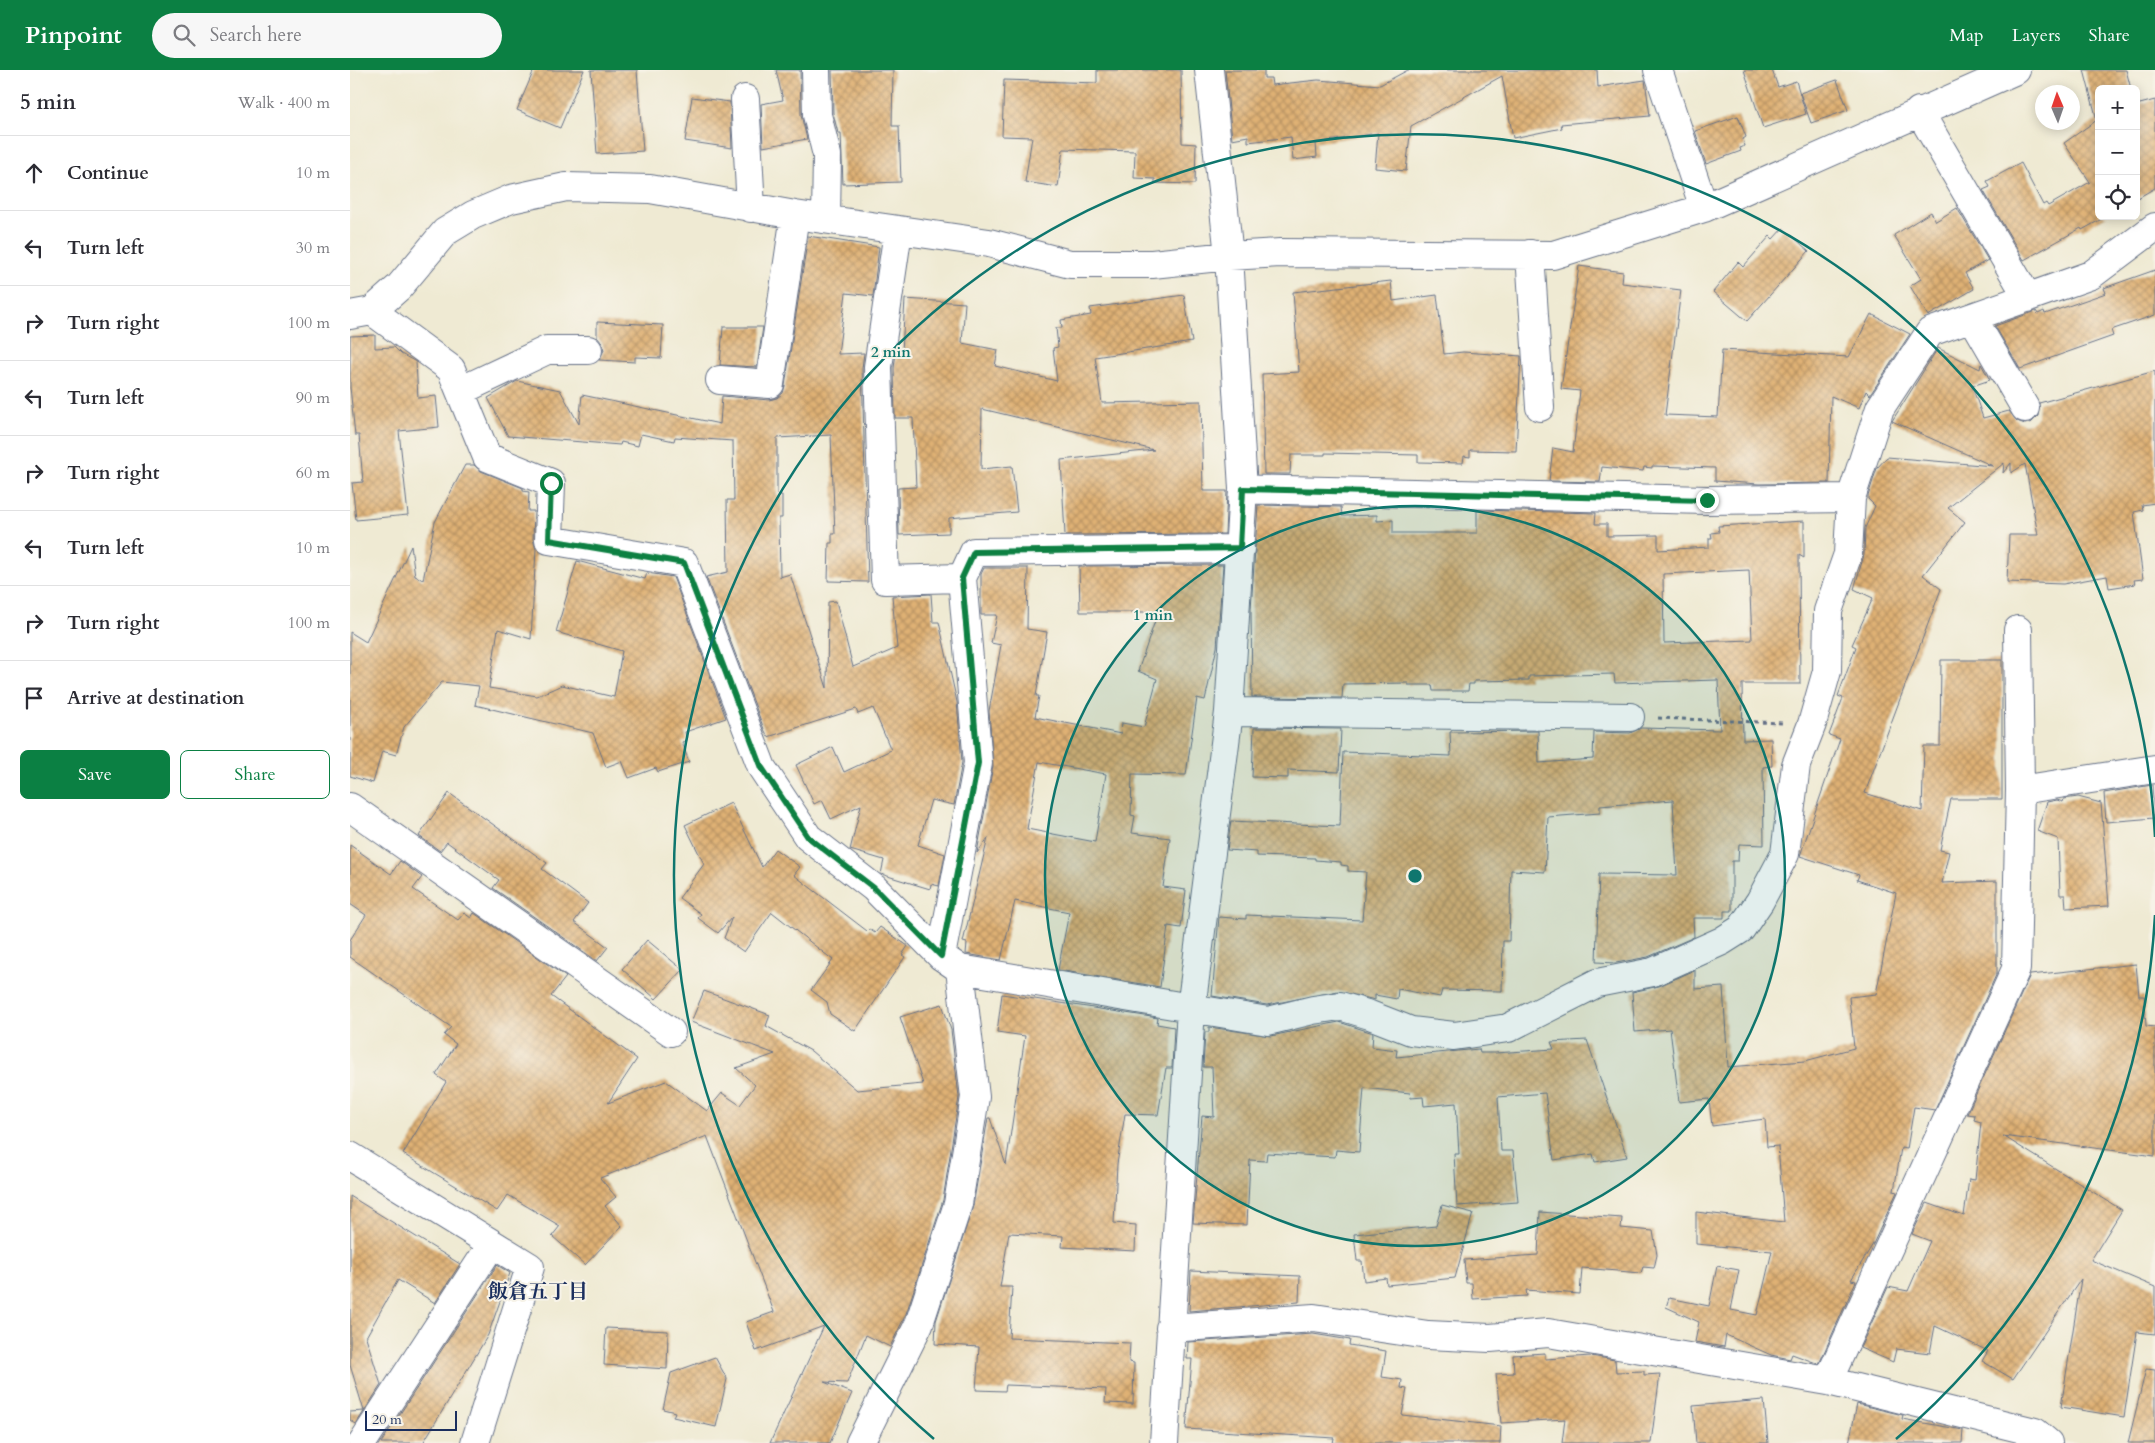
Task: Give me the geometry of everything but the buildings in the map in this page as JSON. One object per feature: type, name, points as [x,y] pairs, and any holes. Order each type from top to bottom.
[{"type":"street","points":[[816,70],[817,115],[827,155],[826,219]]},
{"type":"street","points":[[1164,1443],[1191,1010],[1229,712],[1243,489],[1229,256],[1209,70]]},
{"type":"street","points":[[1658,70],[1704,208]]},
{"type":"street","points":[[2016,70],[1919,111],[1704,208],[1553,255],[1280,253],[1152,264],[1070,264],[989,244],[751,208],[650,188],[566,187],[511,198],[473,215],[445,232],[398,287],[361,313],[451,369],[488,457],[551,483],[549,540],[684,563],[762,768],[808,837],[874,888],[951,962],[1191,1010],[1268,1021],[1340,1006],[1370,1014],[1411,1031],[1454,1036],[1508,1028],[1597,984],[1653,972],[1722,941],[1741,929],[1760,901],[1785,854],[1796,765],[1812,724],[1827,671],[1828,611],[1848,554],[1851,498],[1880,408],[1930,332],[2091,275],[2155,228]]},
{"type":"street","points":[[745,99],[751,208]]},
{"type":"street","points":[[1919,111],[2028,298]]},
{"type":"street","points":[[720,380],[770,384],[795,215]]},
{"type":"street","points":[[898,231],[878,367],[885,580],[962,578]]},
{"type":"street","points":[[1530,254],[1540,406]]},
{"type":"street","points":[[1972,317],[2025,408]]},
{"type":"street","points":[[460,391],[547,350],[588,350]]},
{"type":"street","points":[[1243,489],[1707,500],[1851,498]]},
{"type":"street","points":[[860,1443],[919,1324],[958,1204],[975,1097],[951,962],[978,763],[962,578],[974,552],[1240,548]]},
{"type":"street","points":[[1828,1381],[2016,969],[2020,790],[2018,630]]},
{"type":"street","points":[[1229,712],[1630,717]]},
{"type":"street","points":[[2020,790],[2155,769]]},
{"type":"street","points":[[350,807],[671,1032]]},
{"type":"street","points":[[350,1156],[530,1267],[475,1443]]},
{"type":"street","points":[[362,1443],[492,1244]]},
{"type":"street","points":[[1170,1328],[1314,1318],[1428,1334],[1490,1338],[1548,1333],[1828,1381],[2035,1432],[2048,1443]]},
{"type":"path","points":[[1630,717],[1812,724]]},
{"type":"district","name":"飯倉五丁目","points":[[538,1291]]},
{"type":"route","points":[[551,483],[549,540],[684,563],[762,768],[808,837],[874,888],[941,956],[978,763],[962,578],[974,552],[1240,548],[1243,489],[1707,500]]}]
